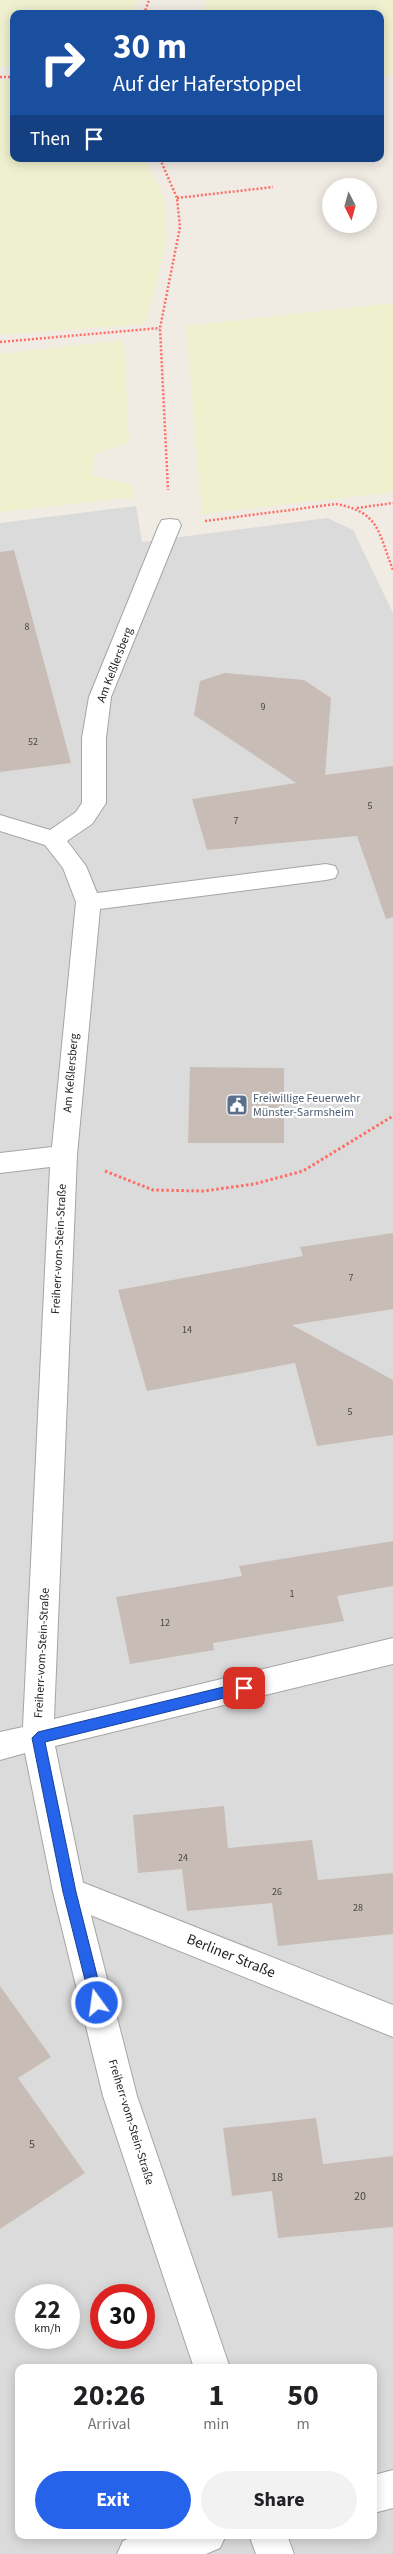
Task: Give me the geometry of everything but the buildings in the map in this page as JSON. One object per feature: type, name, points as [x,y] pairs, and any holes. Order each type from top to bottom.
[{"type":"street","name":"Am Keßlersberg","points":[[64,1156],[88,902],[74,866],[53,839],[84,818],[94,803],[94,738],[100,697],[170,525]]},
{"type":"street","points":[[0,823],[53,839]]},
{"type":"street","points":[[88,902],[326,872]]},
{"type":"street","points":[[0,1163],[64,1156]]},
{"type":"street","name":"Freiherr-vom-Stein-Straße","points":[[64,1156],[38,1738],[70,1892],[120,2096],[211,2364]]},
{"type":"street","points":[[0,1746],[393,1651]]},
{"type":"street","name":"Berliner Straße","points":[[70,1892],[393,2021]]},
{"type":"street","points":[[377,2493],[393,2489]]},
{"type":"street","points":[[136,2554],[192,2539]]},
{"type":"street","points":[[269,2539],[275,2554]]},
{"type":"path","points":[[161,162],[178,198],[180,227],[160,328],[170,525],[336,504],[357,508],[393,503]]},
{"type":"path","points":[[178,198],[273,187]]},
{"type":"path","points":[[0,342],[160,328]]},
{"type":"path","points":[[357,508],[372,519],[393,570]]},
{"type":"path","points":[[64,1156],[152,1190],[204,1191],[254,1184],[303,1171],[393,1116]]},
{"type":"shaded area","points":[[136,506],[142,542],[327,518],[353,530],[393,613],[393,2554],[0,2554],[0,523]]},
{"type":"green space","points":[[0,0],[138,0],[134,10],[10,10],[10,67],[0,67]]},
{"type":"green space","points":[[207,0],[393,0],[393,75],[384,76],[384,10],[203,10]]},
{"type":"green space","points":[[0,80],[10,80],[10,162],[146,162],[164,197],[167,241],[145,324],[0,335]]},
{"type":"green space","points":[[393,303],[393,492],[202,514],[186,326]]},
{"type":"green space","points":[[124,340],[129,442],[95,454],[92,476],[132,484],[133,497],[0,512],[0,354]]},
{"type":"place","name":"Freiwillige Feuerwehr Münster-Sarmsheim","points":[[237,1105]]},
{"type":"route","points":[[97,2003],[70,1892],[38,1738],[244,1688]]}]
